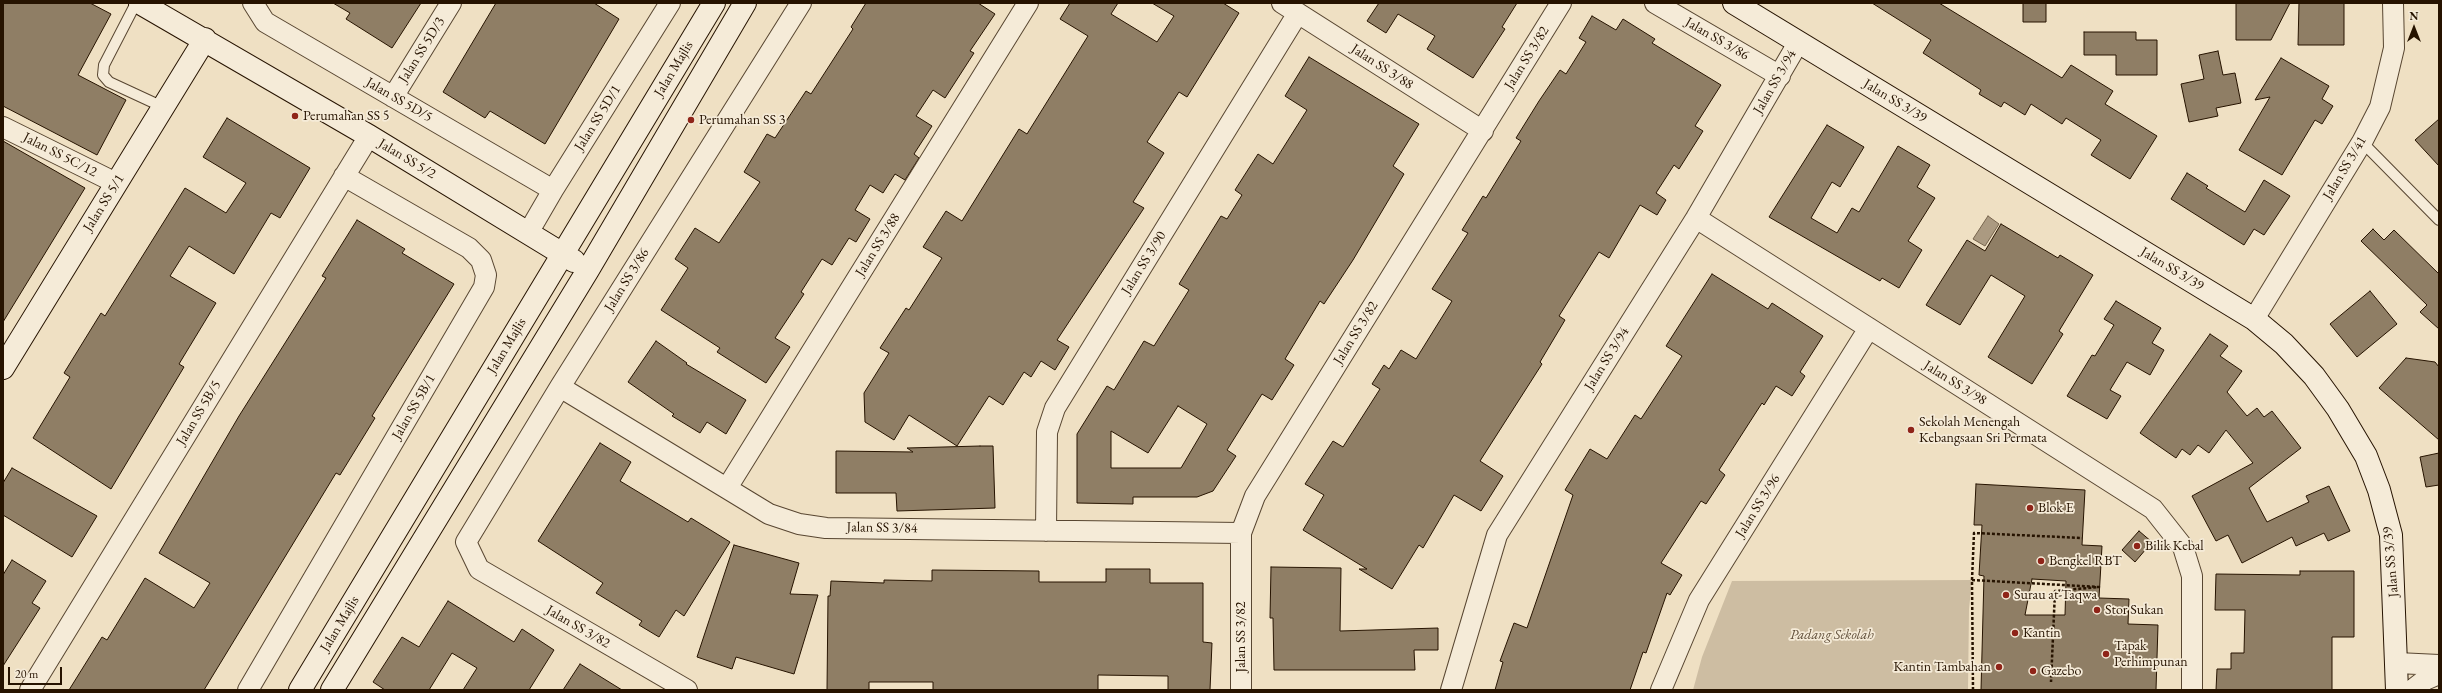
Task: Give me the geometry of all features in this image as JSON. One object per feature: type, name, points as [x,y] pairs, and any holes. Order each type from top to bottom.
[{"type":"street","name":"Jalan SS 5/2","points":[[140,3],[205,39],[369,136],[563,253],[588,270]]},
{"type":"street","name":"Jalan SS 5D/5","points":[[253,3],[265,22],[553,190]]},
{"type":"street","name":"Jalan SS 5D/3","points":[[393,97],[451,3]]},
{"type":"street","name":"Jalan SS 5D/1","points":[[528,233],[553,190],[670,3]]},
{"type":"street","name":"Jalan Majlis","points":[[300,690],[714,3]]},
{"type":"street","name":"Jalan Majlis","points":[[332,690],[588,270],[745,3]]},
{"type":"street","name":"Jalan SS 3/86","points":[[473,560],[466,542],[560,387],[801,3]]},
{"type":"street","name":"Jalan SS 3/88","points":[[727,488],[1028,3]]},
{"type":"street","name":"Jalan SS 3/82","points":[[1241,690],[1240,533],[1255,496],[1483,131],[1561,3]]},
{"type":"street","name":"Jalan SS 3/86","points":[[1655,3],[1780,76]]},
{"type":"street","name":"Jalan SS 3/39","points":[[1734,3],[2254,319],[2284,344],[2314,376],[2338,409],[2368,463],[2379,490],[2391,535],[2397,690]]},
{"type":"street","name":"Jalan SS 3/41","points":[[2254,319],[2362,142],[2380,107],[2394,48],[2393,3]]},
{"type":"street","name":"Jalan SS 3/88","points":[[1290,8],[1483,131]]},
{"type":"street","name":"Jalan SS 3/90","points":[[1046,530],[1047,432],[1055,408],[1290,8]]},
{"type":"street","name":"Jalan SS 5/1","points":[[3,368],[205,39]]},
{"type":"street","name":"Jalan SS 3/94","points":[[1451,690],[1497,535],[1696,218],[1780,76],[1798,42]]},
{"type":"street","name":"Jalan SS 5C/12","points":[[3,127],[116,183]]},
{"type":"street","name":"Jalan SS 5B/5","points":[[30,690],[369,136]]},
{"type":"street","name":"Jalan SS 5B/1","points":[[248,690],[484,287],[486,274],[481,260],[469,248],[344,176]]},
{"type":"street","name":"Jalan SS 3/98","points":[[1696,218],[2153,509],[2183,546],[2192,576],[2192,690]]},
{"type":"street","name":"Jalan SS 3/96","points":[[1661,690],[1699,600],[1869,328]]},
{"type":"street","name":"Jalan SS 3/84","points":[[560,387],[769,514],[799,524],[826,528],[1240,533]]},
{"type":"street","name":"Jalan SS 3/82","points":[[473,560],[479,569],[687,690]]},
{"type":"street","points":[[2397,663],[2439,665]]},
{"type":"street","points":[[2412,690],[2425,680],[2439,674]]},
{"type":"lane","points":[[136,3],[104,65],[103,74],[109,82],[163,107]]},
{"type":"lane","points":[[2362,142],[2439,220]]},
{"type":"path","points":[[1973,690],[1972,580],[1974,533],[2082,538]]},
{"type":"path","points":[[1972,580],[2099,587],[2054,591],[2051,682]]},
{"type":"green space","name":"Padang Sekolah","points":[[1972,580],[1969,609],[1968,690],[1693,690],[1702,657],[1732,581]]},
{"type":"shaded area","points":[[1988,216],[1999,224],[1985,246],[1973,239]]},
{"type":"building","points":[[3,3],[90,3],[111,14],[78,75],[126,100],[97,155],[3,106]]},
{"type":"building","points":[[333,3],[421,3],[392,48],[346,19],[350,13]]},
{"type":"building","points":[[496,3],[594,3],[619,19],[545,144],[490,111],[485,118],[443,92]]},
{"type":"building","points":[[866,3],[978,3],[995,14],[970,51],[974,53],[945,98],[933,90],[916,116],[932,126],[914,154],[919,158],[905,180],[895,174],[883,193],[870,185],[855,210],[870,219],[856,242],[849,238],[832,265],[822,259],[801,292],[804,294],[775,338],[790,347],[766,383],[717,352],[720,348],[661,310],[688,268],[675,259],[695,228],[719,243],[760,182],[744,172],[767,134],[775,138],[806,91],[811,94],[853,29],[851,27]]},
{"type":"building","points":[[1070,3],[1118,3],[1111,14],[1157,42],[1174,16],[1152,3],[1223,3],[1239,13],[1187,97],[1179,92],[1147,142],[1164,153],[1133,202],[1144,208],[1057,340],[1069,347],[1055,370],[1041,361],[1031,377],[1024,372],[1003,405],[989,396],[957,446],[909,415],[894,440],[865,422],[864,393],[889,353],[880,348],[906,308],[909,310],[942,258],[923,247],[946,211],[962,221],[1019,129],[1027,134],[1088,36],[1060,19]]},
{"type":"building","points":[[1379,3],[1517,3],[1502,27],[1505,29],[1473,78],[1427,49],[1435,36],[1398,14],[1386,33],[1367,21]]},
{"type":"building","points":[[1872,3],[1939,3],[2062,78],[2071,65],[2113,91],[2105,104],[2157,136],[2130,179],[2091,155],[2101,140],[2066,118],[2062,124],[2031,104],[2025,115],[2004,102],[2001,107],[1979,94],[1981,90],[1923,53],[1931,40]]},
{"type":"building","points":[[2023,3],[2046,3],[2046,22],[2023,22]]},
{"type":"building","points":[[2236,3],[2290,3],[2271,40],[2236,40]]},
{"type":"building","points":[[2299,3],[2344,3],[2344,45],[2298,45]]},
{"type":"building","points":[[1592,16],[1616,30],[1623,19],[1655,39],[1652,43],[1721,85],[1695,126],[1703,131],[1679,169],[1674,165],[1656,193],[1666,200],[1657,215],[1640,205],[1609,258],[1599,252],[1559,316],[1565,320],[1540,362],[1542,364],[1480,461],[1503,476],[1481,511],[1454,495],[1423,548],[1419,545],[1392,589],[1359,569],[1367,569],[1303,530],[1324,495],[1305,484],[1333,441],[1343,447],[1380,389],[1372,384],[1384,365],[1389,369],[1401,350],[1416,359],[1452,301],[1432,289],[1468,233],[1462,230],[1483,196],[1486,198],[1521,141],[1516,138],[1539,101],[1560,70],[1566,74],[1586,42],[1579,38]]},
{"type":"building","points":[[2084,32],[2136,32],[2136,40],[2157,40],[2157,75],[2116,75],[2116,55],[2084,55]]},
{"type":"building","points":[[2218,51],[2223,75],[2235,73],[2241,103],[2216,108],[2218,116],[2189,122],[2181,84],[2204,79],[2199,55]]},
{"type":"building","points":[[1309,57],[1419,124],[1393,166],[1404,174],[1353,260],[1324,304],[1320,301],[1285,359],[1294,365],[1272,400],[1262,394],[1227,450],[1236,456],[1213,491],[1197,497],[1133,497],[1133,504],[1077,503],[1077,434],[1107,386],[1114,390],[1144,341],[1154,346],[1189,290],[1179,284],[1221,216],[1227,219],[1242,195],[1235,190],[1258,154],[1273,164],[1307,110],[1285,96]],"holes":[[[1178,406],[1207,424],[1181,468],[1111,468],[1111,431],[1148,453]]]},
{"type":"building","points":[[2281,58],[2329,86],[2322,99],[2333,106],[2322,124],[2315,120],[2282,175],[2239,150],[2270,97],[2255,100]]},
{"type":"building","points":[[227,118],[310,168],[280,218],[271,213],[234,274],[189,246],[170,276],[216,303],[179,364],[184,367],[111,489],[33,438],[70,377],[64,373],[101,313],[105,316],[185,188],[226,213],[246,183],[203,157]]},
{"type":"building","points":[[2439,119],[2439,166],[2415,140]]},
{"type":"building","points":[[1827,125],[1864,147],[1840,187],[1832,182],[1811,218],[1837,233],[1852,208],[1859,212],[1898,146],[1930,165],[1917,187],[1935,198],[1908,241],[1922,250],[1899,288],[1882,278],[1880,281],[1769,217]]},
{"type":"building","points":[[3,141],[85,188],[3,322]]},
{"type":"building","points":[[2187,173],[2208,186],[2206,188],[2245,212],[2264,180],[2290,196],[2264,235],[2254,229],[2244,245],[2171,199]]},
{"type":"building","points":[[357,220],[405,249],[402,253],[454,284],[372,416],[375,418],[340,475],[336,473],[204,690],[69,690],[102,637],[107,640],[145,578],[194,608],[210,583],[159,553],[239,416],[326,278],[322,276]]},
{"type":"building","points":[[2001,224],[2058,258],[2060,255],[2093,275],[2059,331],[2063,334],[2032,384],[1988,357],[2025,296],[1991,275],[1960,325],[1926,305],[1967,240],[1985,251]]},
{"type":"building","points":[[2373,229],[2384,240],[2394,230],[2439,274],[2439,329],[2420,312],[2427,305],[2361,241]]},
{"type":"building","points":[[1712,274],[1768,309],[1772,303],[1823,336],[1800,372],[1805,376],[1792,396],[1776,386],[1764,405],[1762,403],[1719,470],[1725,475],[1706,504],[1701,501],[1661,563],[1682,575],[1670,595],[1667,593],[1646,653],[1643,652],[1630,690],[1495,690],[1503,662],[1500,661],[1514,623],[1527,628],[1573,495],[1565,490],[1590,449],[1607,459],[1635,415],[1641,419],[1682,356],[1666,346]]},
{"type":"building","points":[[2370,291],[2397,324],[2357,357],[2330,324]]},
{"type":"building","points":[[2116,301],[2161,328],[2152,343],[2164,350],[2150,375],[2127,362],[2110,390],[2121,396],[2107,419],[2067,396],[2092,355],[2095,356],[2114,325],[2104,319]]},
{"type":"building","points":[[2210,334],[2228,346],[2220,356],[2242,371],[2227,392],[2247,416],[2257,408],[2264,417],[2272,411],[2301,448],[2249,488],[2267,522],[2309,502],[2306,496],[2329,486],[2350,531],[2328,541],[2324,533],[2296,546],[2292,537],[2242,563],[2228,535],[2216,541],[2192,496],[2253,463],[2226,430],[2209,453],[2198,445],[2190,455],[2182,449],[2176,458],[2140,433]]},
{"type":"building","points":[[656,341],[687,363],[686,364],[746,400],[726,434],[707,422],[700,433],[672,416],[674,414],[628,382]]},
{"type":"building","points":[[2406,358],[2435,362],[2439,367],[2439,440],[2379,388]]},
{"type":"building","points":[[600,443],[631,462],[620,481],[688,522],[691,518],[730,542],[684,616],[676,610],[659,637],[639,625],[642,621],[596,593],[603,583],[538,541]]},
{"type":"building","points":[[993,446],[995,508],[897,511],[896,493],[836,493],[836,451],[913,452],[907,448]]},
{"type":"building","points":[[2439,453],[2439,485],[2426,487],[2420,457]]},
{"type":"building","points":[[12,468],[97,516],[72,557],[3,515],[3,483]]},
{"type":"building","points":[[1976,484],[2085,490],[2082,545],[2102,546],[2099,598],[2129,599],[2128,624],[2158,625],[2156,690],[1981,690],[1984,576],[1979,575],[1982,525],[1974,525]],"holes":[[[2032,579],[2066,581],[2065,615],[2025,615]]]},
{"type":"building","name":"Bilik Kebal","points":[[2139,531],[2152,542],[2135,562],[2122,550]]},
{"type":"building","points":[[734,545],[799,563],[790,594],[818,595],[794,674],[736,657],[732,669],[697,657]]},
{"type":"building","points":[[12,560],[46,581],[32,603],[40,608],[3,666],[3,575]]},
{"type":"building","points":[[1271,567],[1341,568],[1340,631],[1438,628],[1438,650],[1414,650],[1415,670],[1274,670],[1273,618],[1270,618]]},
{"type":"building","points":[[1106,569],[1150,569],[1150,583],[1203,583],[1203,642],[1212,643],[1210,690],[1168,690],[1168,676],[1098,675],[1098,690],[933,690],[933,682],[869,682],[869,690],[827,690],[828,596],[830,596],[831,581],[884,583],[884,580],[932,581],[932,570],[1039,571],[1039,582],[1106,582]]},
{"type":"building","points":[[2300,571],[2354,571],[2354,637],[2332,637],[2332,690],[2216,690],[2217,669],[2231,669],[2231,653],[2244,653],[2245,610],[2215,610],[2216,574],[2300,575]]},
{"type":"building","points":[[448,601],[514,642],[522,629],[554,650],[529,690],[463,690],[477,668],[452,653],[429,690],[385,690],[373,682],[402,637],[419,647]]},
{"type":"building","points":[[580,664],[622,690],[563,690]]},
{"type":"place","name":"Perumahan SS 5","points":[[295,116]]},
{"type":"place","name":"Perumahan SS 3","points":[[691,120]]},
{"type":"place","name":"Sekolah Menengah Kebangsaan Sri Permata","points":[[1911,430]]},
{"type":"place","name":"Blok E","points":[[2030,508]]},
{"type":"place","name":"Bilik Kebal","points":[[2137,546]]},
{"type":"place","name":"Bengkel RBT","points":[[2041,561]]},
{"type":"place","name":"Surau at-Taqwa","points":[[2006,595]]},
{"type":"place","name":"Stor Sukan","points":[[2097,610]]},
{"type":"place","name":"Kantin","points":[[2015,633]]},
{"type":"place","name":"Tapak Perhimpunan","points":[[2106,654]]},
{"type":"place","name":"Kantin Tambahan","points":[[1999,667]]},
{"type":"place","name":"Gazebo","points":[[2033,671]]}]
